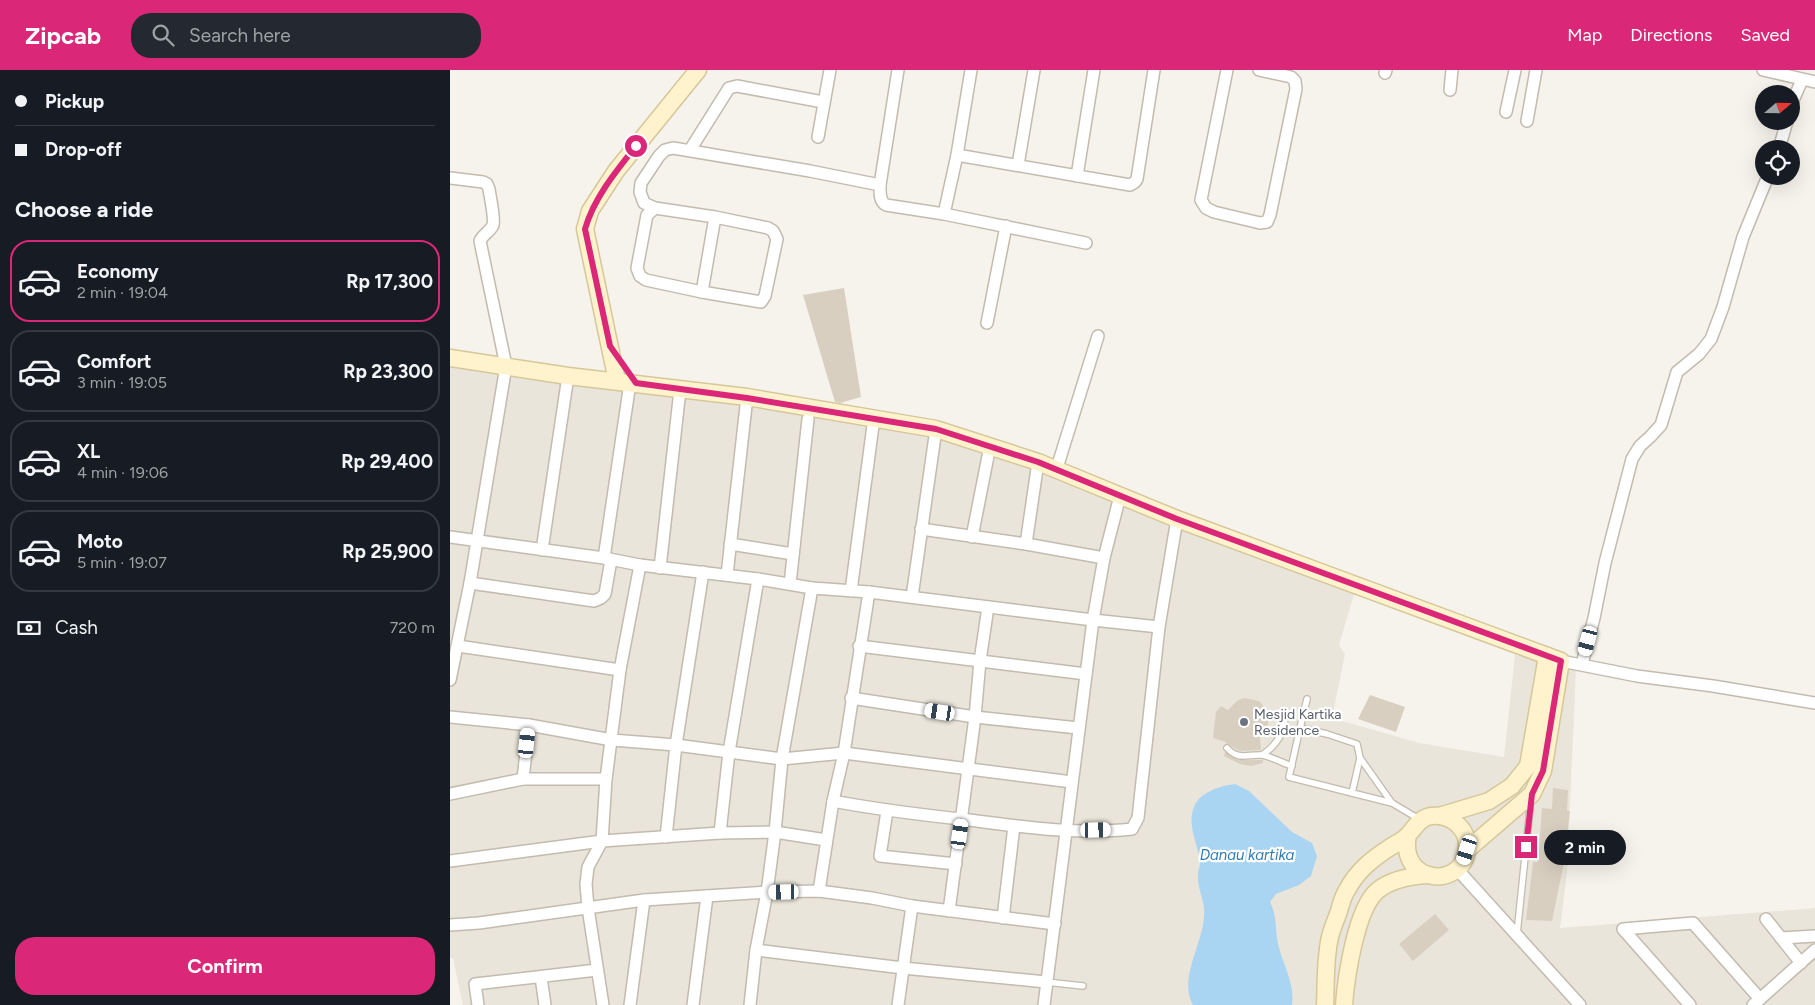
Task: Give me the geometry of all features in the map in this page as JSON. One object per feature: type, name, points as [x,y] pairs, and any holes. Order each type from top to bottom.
[{"type":"street","points":[[470,582],[594,601],[602,598],[605,594],[628,382],[610,346],[585,229],[590,211],[616,171],[698,70]]},
{"type":"street","points":[[818,137],[830,70]]},
{"type":"street","points":[[898,70],[880,185],[880,196],[883,204],[1086,242]]},
{"type":"street","points":[[944,214],[957,155],[971,70]]},
{"type":"street","points":[[1018,165],[1034,70]]},
{"type":"street","points":[[1077,176],[1094,70]]},
{"type":"street","points":[[957,155],[1130,186],[1135,182],[1154,70]]},
{"type":"street","points":[[1226,70],[1201,200],[1206,208],[1214,212],[1260,223],[1267,222],[1270,215],[1296,89],[1295,81],[1291,77],[1259,70]]},
{"type":"street","points":[[1450,90],[1452,70]]},
{"type":"street","points":[[1506,112],[1515,70]]},
{"type":"street","points":[[1527,121],[1536,70]]},
{"type":"street","points":[[1764,70],[1815,82]]},
{"type":"street","points":[[1800,85],[1802,80]]},
{"type":"street","points":[[690,150],[729,88],[737,86],[824,102]]},
{"type":"street","points":[[655,208],[647,215],[644,226],[637,268],[640,276],[646,280],[761,302],[765,296],[777,239],[773,231],[768,228],[715,217],[655,208],[644,203],[640,192],[641,183],[665,150],[673,148],[690,150],[810,170],[880,185]]},
{"type":"street","points":[[450,178],[483,182],[487,184],[489,189],[494,222],[490,230],[483,234],[480,241],[506,366],[470,582],[450,680]]},
{"type":"street","points":[[1582,664],[1605,563],[1632,459],[1640,446],[1661,425],[1677,372],[1699,354],[1711,339],[1723,307],[1742,237],[1764,185]]},
{"type":"street","points":[[702,292],[715,217]]},
{"type":"street","points":[[987,323],[1006,226]]},
{"type":"street","points":[[1056,471],[1098,336]]},
{"type":"street","points":[[450,358],[568,376],[747,398],[936,429],[1038,462],[1177,519],[1554,658],[1637,676],[1713,686],[1815,703]]},
{"type":"street","points":[[542,550],[568,376]]},
{"type":"street","points":[[660,568],[680,390]]},
{"type":"street","points":[[727,575],[747,398]]},
{"type":"street","points":[[790,584],[808,418]]},
{"type":"street","points":[[852,591],[874,418]]},
{"type":"street","points":[[912,597],[920,529],[936,429]]},
{"type":"street","points":[[972,537],[990,446]]},
{"type":"street","points":[[1026,544],[1038,462]]},
{"type":"street","points":[[1044,1005],[1093,620],[1104,558],[1120,496]]},
{"type":"street","points":[[833,801],[887,811],[1014,826],[1066,830],[1132,829],[1136,825],[1139,808],[1159,627],[1177,519]]},
{"type":"street","points":[[920,529],[1026,544],[1104,558]]},
{"type":"street","points":[[450,537],[812,588],[869,592],[1159,627]]},
{"type":"street","points":[[730,544],[793,554]]},
{"type":"street","points":[[603,1005],[586,884],[588,867],[602,841],[606,779],[620,670],[640,565]]},
{"type":"street","points":[[666,837],[676,745],[703,572]]},
{"type":"street","points":[[720,833],[729,752],[758,579]]},
{"type":"street","points":[[750,1005],[756,950],[767,892],[775,832],[782,759],[812,588]]},
{"type":"street","points":[[819,892],[833,801],[844,753],[859,646],[869,592]]},
{"type":"street","points":[[949,911],[988,607]]},
{"type":"street","points":[[458,646],[620,670]]},
{"type":"street","points":[[859,646],[1086,674]]},
{"type":"street","points":[[1467,850],[1532,794],[1543,771],[1554,658]]},
{"type":"street","points":[[1428,875],[1418,870],[1411,863],[1407,854],[1406,844],[1408,835],[1420,820],[1489,801],[1512,786],[1528,766],[1554,658]]},
{"type":"street","points":[[851,698],[975,717],[1078,728]]},
{"type":"street","points":[[450,717],[529,725],[612,740],[676,745],[782,759],[844,753],[1072,782]]},
{"type":"street","points":[[523,779],[529,725]]},
{"type":"street","points":[[450,794],[523,779],[606,779]]},
{"type":"street","points":[[887,811],[880,856],[956,864]]},
{"type":"street","points":[[1344,1005],[1354,940],[1366,904],[1376,892],[1406,876],[1428,875],[1438,877],[1457,869],[1464,860],[1467,850],[1462,830],[1448,818],[1439,816]]},
{"type":"street","points":[[1003,918],[1014,826]]},
{"type":"street","points":[[450,861],[602,841],[720,833],[775,832],[826,840]]},
{"type":"street","points":[[1325,1005],[1330,936],[1346,892],[1357,874],[1373,858],[1408,835]]},
{"type":"street","points":[[1457,869],[1580,1005]]},
{"type":"street","points":[[450,925],[480,923],[644,900],[767,892],[819,892],[1055,924]]},
{"type":"street","points":[[693,1005],[706,896]]},
{"type":"street","points":[[630,1005],[644,900]]},
{"type":"street","points":[[898,1005],[912,906]]},
{"type":"street","points":[[1766,918],[1801,962]]},
{"type":"street","points":[[1690,1005],[1623,930],[1693,923],[1756,1002],[1815,950]]},
{"type":"street","points":[[1782,938],[1815,936]]},
{"type":"street","points":[[756,950],[903,968],[1046,982]]},
{"type":"street","points":[[478,1005],[475,984],[597,970]]},
{"type":"street","points":[[541,977],[546,1005]]},
{"type":"lane","points":[[1307,699],[1289,778],[1392,803],[1420,820]]},
{"type":"lane","points":[[1262,755],[1271,749],[1278,740],[1284,729],[1285,717]]},
{"type":"lane","points":[[1300,728],[1357,744],[1360,758],[1392,803]]},
{"type":"lane","points":[[1227,748],[1233,754],[1242,756],[1262,755],[1292,766]]},
{"type":"lane","points":[[1352,793],[1360,758]]},
{"type":"lane","points":[[1516,935],[1532,794]]},
{"type":"lane","points":[[1046,982],[1083,986]]},
{"type":"shaded area","points":[[450,362],[811,416],[940,439],[1014,460],[1354,594],[1339,645],[1345,654],[1332,718],[1419,743],[1504,757],[1515,655],[1576,668],[1567,873],[1560,928],[1815,908],[1815,1005],[463,1005],[453,958],[450,958]]},
{"type":"water","name":"Danau kartika","points":[[1235,784],[1249,791],[1292,832],[1312,843],[1317,856],[1311,876],[1299,885],[1276,894],[1270,902],[1275,917],[1278,944],[1292,989],[1292,1005],[1193,1005],[1189,994],[1190,970],[1204,920],[1204,908],[1198,883],[1200,862],[1192,827],[1192,813],[1201,797],[1217,788]]},
{"type":"building","points":[[844,288],[861,397],[840,403],[835,402],[803,295]]},
{"type":"building","points":[[1370,695],[1405,707],[1396,732],[1358,719]]},
{"type":"building","name":"Mesjid Kartika Residence","points":[[1245,698],[1259,701],[1268,712],[1268,726],[1260,738],[1261,750],[1240,751],[1226,742],[1213,738],[1216,712],[1221,706],[1228,710],[1238,700]]},
{"type":"building","points":[[1225,752],[1238,760],[1263,760],[1263,763],[1251,766],[1240,764],[1224,756]]},
{"type":"building","points":[[1553,788],[1568,790],[1567,811],[1570,811],[1563,867],[1552,921],[1526,920],[1533,862],[1538,862],[1542,808],[1552,809]]},
{"type":"building","points":[[1435,914],[1449,930],[1413,961],[1399,944]]},
{"type":"place","name":"Mesjid Kartika Residence","points":[[1244,722]]},
{"type":"route","points":[[636,146],[616,171],[590,211],[585,229],[610,346],[636,383],[747,398],[936,429],[1038,462],[1177,519],[1561,661],[1543,771],[1532,794],[1526,847]]}]
